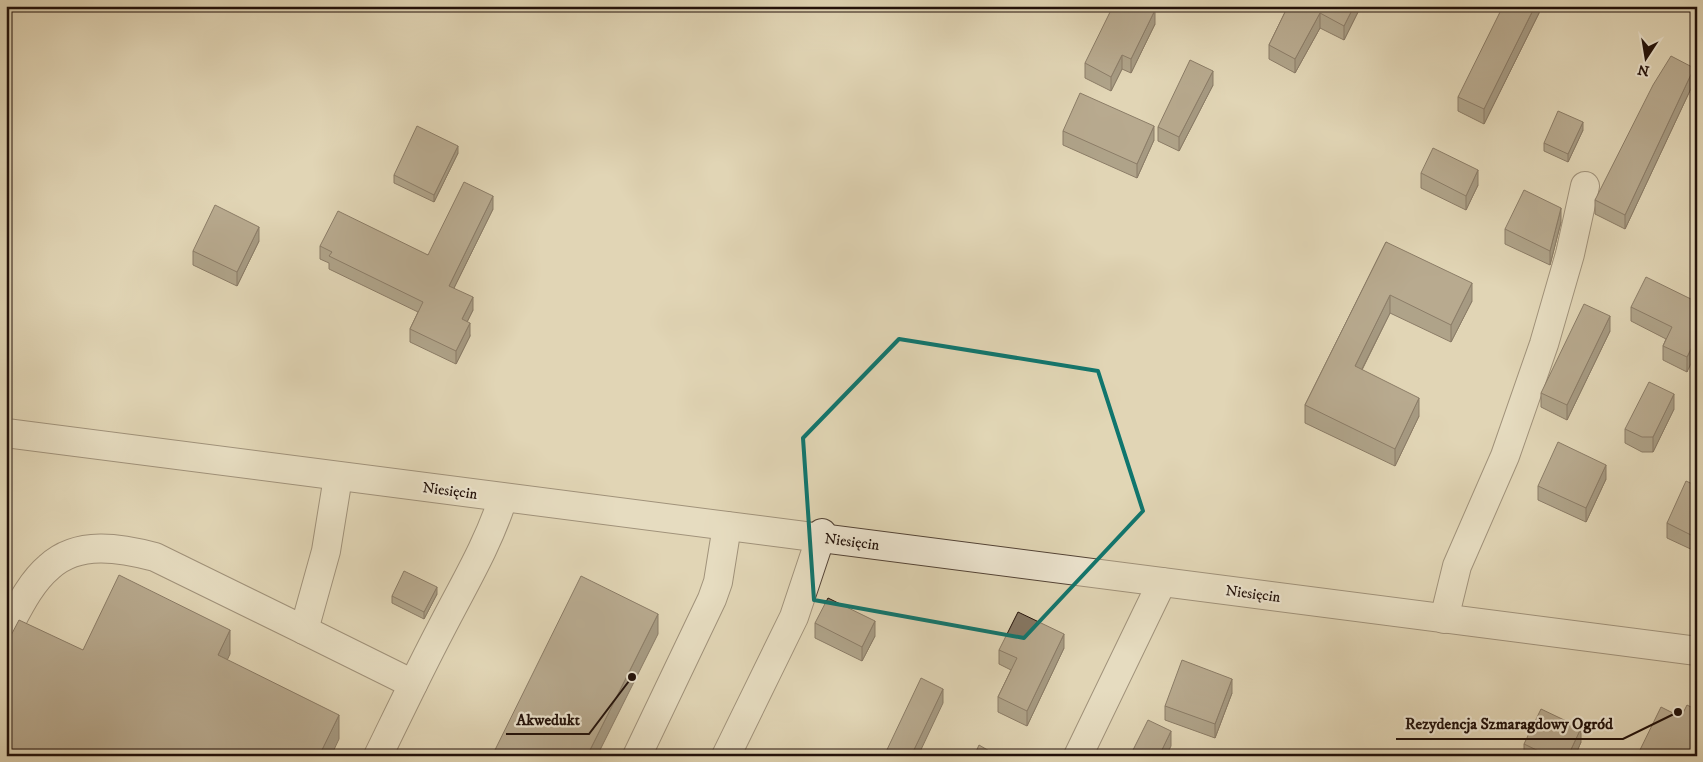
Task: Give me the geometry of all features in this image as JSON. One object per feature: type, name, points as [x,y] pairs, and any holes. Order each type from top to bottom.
[{"type":"street","points":[[1444,619],[1457,566],[1505,456],[1544,344],[1570,254],[1585,186]]},
{"type":"street","name":"Niesięcin","points":[[6,434],[727,526],[821,535],[1162,582],[1697,651]]},
{"type":"street","points":[[304,630],[326,552],[338,477]]},
{"type":"street","points":[[378,756],[413,684],[480,556],[503,498]]},
{"type":"street","points":[[637,756],[712,599],[718,582],[727,526]]},
{"type":"street","points":[[726,756],[794,617],[821,535]]},
{"type":"street","points":[[6,631],[30,590],[48,567],[60,558],[73,552],[105,548],[138,552],[155,557],[413,684]]},
{"type":"street","points":[[1078,756],[1162,582]]},
{"type":"highlighted area","points":[[899,339],[1098,371],[1143,511],[1024,638],[814,600],[803,438]]},
{"type":"building","points":[[1113,6],[1148,6],[1155,10],[1131,59],[1122,55],[1111,77],[1085,63]]},
{"type":"building","points":[[1288,6],[1354,6],[1344,26],[1320,13],[1295,59],[1269,45]]},
{"type":"building","points":[[1503,6],[1535,6],[1484,109],[1458,97]]},
{"type":"building","points":[[1671,56],[1694,68],[1625,215],[1595,200],[1653,85]]},
{"type":"building","points":[[1190,60],[1213,71],[1179,137],[1158,127]]},
{"type":"building","points":[[1080,93],[1154,126],[1137,164],[1063,131]]},
{"type":"building","points":[[1558,111],[1583,122],[1568,154],[1544,143]]},
{"type":"building","points":[[417,126],[458,146],[434,195],[394,175]]},
{"type":"building","points":[[1433,148],[1478,170],[1466,196],[1421,173]]},
{"type":"building","points":[[464,182],[493,196],[449,286],[473,297],[462,319],[470,323],[456,351],[410,329],[423,302],[329,256],[332,252],[320,246],[338,211],[428,255]]},
{"type":"building","points":[[1524,190],[1561,208],[1550,251],[1505,229]]},
{"type":"building","points":[[215,205],[259,227],[237,272],[193,251]]},
{"type":"building","points":[[1386,242],[1472,283],[1451,325],[1390,295],[1355,366],[1419,398],[1395,449],[1305,405]]},
{"type":"building","points":[[1646,277],[1697,302],[1697,337],[1687,357],[1663,346],[1672,327],[1631,307]]},
{"type":"building","points":[[1584,304],[1610,316],[1567,405],[1541,393]]},
{"type":"building","points":[[1649,382],[1674,394],[1653,437],[1642,437],[1625,429]]},
{"type":"building","points":[[1558,442],[1606,465],[1586,508],[1538,486]]},
{"type":"building","points":[[1686,481],[1697,486],[1697,538],[1667,523]]},
{"type":"building","points":[[404,571],[437,587],[424,612],[392,596]]},
{"type":"building","points":[[119,575],[230,630],[218,655],[339,715],[319,756],[6,756],[6,645],[19,620],[83,650]]},
{"type":"building","points":[[581,576],[658,614],[587,756],[492,756]]},
{"type":"building","points":[[828,598],[875,621],[862,647],[815,623]]},
{"type":"building","points":[[1018,612],[1064,634],[1027,711],[998,697],[1017,658],[999,650]]},
{"type":"building","points":[[1182,660],[1232,679],[1215,724],[1165,706]]},
{"type":"building","points":[[921,678],[943,689],[911,756],[884,756]]},
{"type":"building","points":[[1687,705],[1697,710],[1697,756],[1637,756],[1661,707],[1681,717]]},
{"type":"building","points":[[1541,709],[1581,728],[1568,756],[1549,756],[1524,744]]},
{"type":"building","points":[[1148,720],[1171,731],[1159,756],[1130,756]]},
{"type":"building","points":[[979,745],[998,756],[974,756]]},
{"type":"place","name":"Akwedukt","points":[[632,677]]},
{"type":"place","name":"Rezydencja Szmaragdowy Ogród","points":[[1678,712]]}]
